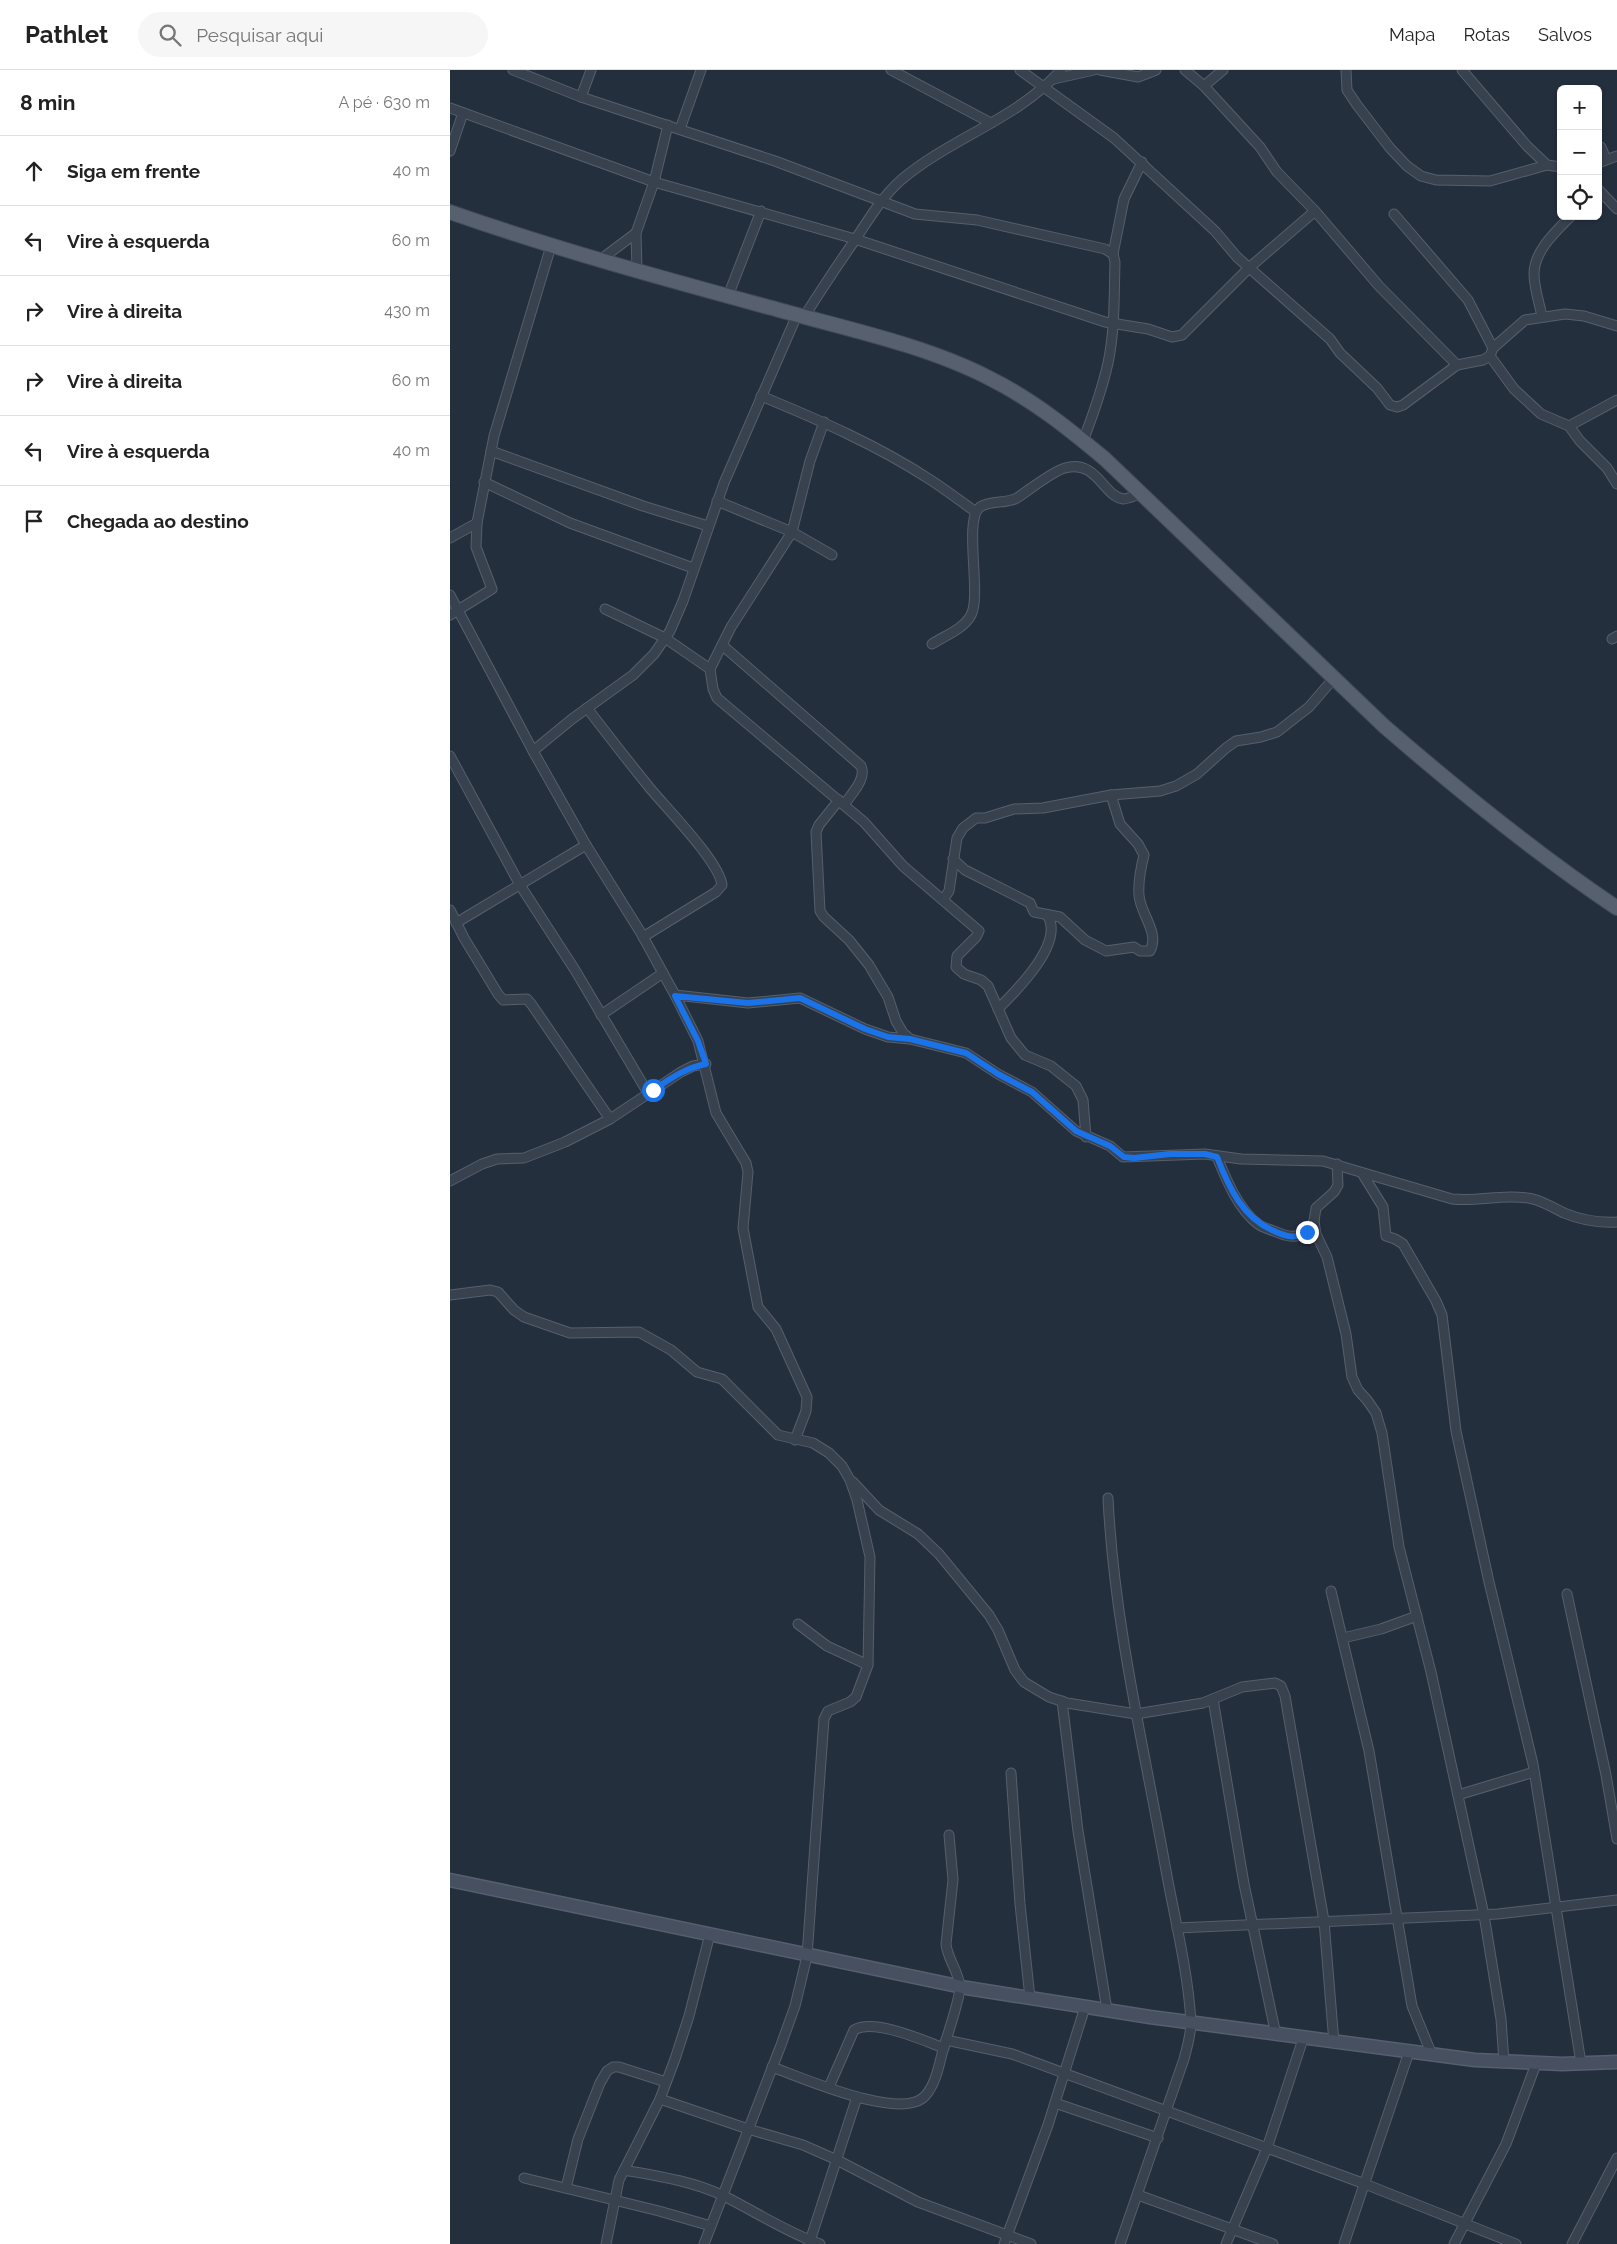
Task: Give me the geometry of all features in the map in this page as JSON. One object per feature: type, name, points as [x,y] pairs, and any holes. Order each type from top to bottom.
[{"type":"main road","points":[[450,215],[551,246],[800,316],[958,364],[1026,398],[1058,420],[1141,494],[1384,726],[1490,814],[1549,860],[1617,908]]},
{"type":"main road","points":[[450,1880],[960,1987],[1085,2007],[1334,2043],[1504,2063],[1617,2062]]},
{"type":"street","points":[[513,70],[581,98],[680,129],[881,200],[915,214],[977,220],[1105,249],[1113,254]]},
{"type":"street","points":[[581,98],[591,70]]},
{"type":"street","points":[[891,70],[990,123]]},
{"type":"street","points":[[1020,70],[1114,138],[1142,162],[1215,231],[1237,257],[1330,339],[1340,352],[1377,388],[1390,405],[1397,407],[1407,403],[1457,365],[1483,360],[1525,320],[1565,314],[1584,316],[1617,326]]},
{"type":"street","points":[[533,751],[633,674],[654,654],[665,638],[683,601],[717,501],[762,396],[800,316],[855,240],[881,200],[901,180],[939,152],[1006,115],[1044,89],[1061,70]]},
{"type":"street","points":[[1054,79],[1094,70]]},
{"type":"street","points":[[1100,70],[1138,77],[1148,75],[1156,70]]},
{"type":"street","points":[[1185,70],[1204,86],[1260,147],[1278,172],[1315,211],[1379,286],[1457,365]]},
{"type":"street","points":[[1204,86],[1223,70]]},
{"type":"street","points":[[1346,70],[1347,90],[1357,105],[1390,148],[1407,166],[1422,176],[1436,180],[1490,181],[1547,165],[1557,166]]},
{"type":"street","points":[[1462,70],[1507,125],[1547,165]]},
{"type":"street","points":[[680,129],[699,71]]},
{"type":"street","points":[[450,108],[654,182],[762,211],[1113,324],[1178,337],[1250,267],[1315,211]]},
{"type":"street","points":[[450,151],[463,112]]},
{"type":"street","points":[[637,270],[636,232],[654,182],[668,125]]},
{"type":"street","points":[[1602,161],[1617,156]]},
{"type":"street","points":[[1083,441],[1100,393],[1108,361],[1113,324],[1115,262],[1113,254],[1124,199],[1142,162]]},
{"type":"street","points":[[1602,193],[1617,209]]},
{"type":"street","points":[[728,296],[762,211]]},
{"type":"street","points":[[1394,214],[1468,300],[1491,352],[1514,389],[1541,414],[1569,426],[1580,442],[1607,468],[1617,484]]},
{"type":"street","points":[[1542,316],[1534,274],[1537,260],[1552,235],[1567,220]]},
{"type":"street","points":[[600,260],[636,232]]},
{"type":"street","points":[[454,613],[492,589],[476,548],[476,523],[491,451],[551,246]]},
{"type":"street","points":[[762,396],[824,422],[901,462],[976,512]]},
{"type":"street","points":[[1569,426],[1617,400]]},
{"type":"street","points":[[824,422],[810,461],[792,532],[731,627],[710,669],[713,689],[717,698],[864,822],[903,866],[979,931],[976,937],[957,956],[956,966],[964,974],[981,980],[988,986],[1011,1038],[1025,1055],[1052,1066],[1076,1086],[1083,1100],[1086,1137]]},
{"type":"street","points":[[491,451],[643,506],[708,526]]},
{"type":"street","points":[[932,644],[965,624],[972,614],[974,601],[973,527],[976,512],[980,507],[1013,500],[1065,468],[1084,467],[1123,499],[1141,494]]},
{"type":"street","points":[[484,482],[570,523],[693,568]]},
{"type":"street","points":[[717,501],[792,532],[832,555]]},
{"type":"street","points":[[450,538],[476,523]]},
{"type":"street","points":[[450,596],[454,613],[586,845],[643,936],[698,1041],[706,1064],[716,1112],[746,1163],[748,1172],[743,1228],[758,1307],[776,1329],[782,1346],[800,1379],[807,1397],[806,1411],[795,1440]]},
{"type":"street","points":[[605,609],[665,638],[710,669]]},
{"type":"street","points":[[722,645],[861,766],[864,772],[862,778],[819,825],[816,832],[820,910],[824,917],[848,940],[868,965],[888,997],[902,1033],[910,1039]]},
{"type":"street","points":[[943,900],[949,891],[956,838],[963,828],[976,818],[985,818],[1014,809],[1043,808],[1111,795],[1160,791],[1176,786],[1197,774],[1226,748],[1236,742],[1276,732],[1309,707],[1334,678]]},
{"type":"street","points":[[587,708],[649,788],[709,860],[721,878],[722,885],[716,892],[643,936]]},
{"type":"street","points":[[450,756],[520,885],[575,970],[648,1093]]},
{"type":"street","points":[[953,859],[965,870],[1030,903],[1034,912],[1060,917],[1085,940],[1106,952],[1118,951],[1127,946],[1134,947],[1140,951],[1150,952],[1153,944],[1151,930],[1139,895],[1141,865],[1144,855],[1138,844],[1120,824],[1117,808],[1111,795]]},
{"type":"street","points":[[456,924],[586,845]]},
{"type":"street","points":[[450,910],[456,924],[498,994],[503,1000],[527,999],[610,1119]]},
{"type":"street","points":[[998,1009],[1039,964],[1048,941],[1052,922],[1048,916]]},
{"type":"street","points":[[602,1015],[663,973]]},
{"type":"street","points":[[675,996],[748,1003],[800,998],[865,1029],[888,1037],[910,1039],[966,1053],[998,1074],[1032,1092],[1065,1124],[1086,1137],[1110,1146],[1124,1157],[1205,1154],[1217,1157],[1272,1161],[1300,1159],[1337,1164],[1362,1173],[1462,1200],[1517,1197],[1548,1204],[1566,1214],[1597,1222],[1617,1222]]},
{"type":"street","points":[[450,1181],[482,1164],[497,1160],[524,1158],[542,1152],[610,1119],[681,1072],[693,1066],[706,1064]]},
{"type":"street","points":[[1217,1157],[1234,1194],[1258,1224],[1287,1237],[1299,1236],[1307,1232],[1314,1221]]},
{"type":"street","points":[[1337,1164],[1338,1185],[1334,1192],[1316,1208],[1314,1221],[1316,1234],[1327,1257],[1346,1334],[1352,1377],[1358,1390],[1368,1400],[1376,1413],[1382,1433],[1399,1547],[1458,1795],[1484,1915],[1500,2019],[1504,2063]]},
{"type":"street","points":[[1362,1173],[1383,1207],[1386,1236],[1395,1238],[1403,1244],[1442,1315],[1456,1431],[1489,1582],[1534,1772],[1581,2063]]},
{"type":"street","points":[[450,1294],[490,1290],[498,1292],[514,1310],[524,1317],[570,1333],[639,1332],[671,1350],[697,1372],[722,1379],[778,1435],[813,1443],[829,1453],[842,1466],[850,1480],[866,1534],[870,1557],[868,1664],[856,1697],[850,1702],[828,1711],[824,1719],[807,1956],[794,2006],[704,2244]]},
{"type":"street","points":[[850,1480],[879,1510],[918,1534],[939,1554],[989,1615],[998,1630],[1015,1670],[1024,1682],[1050,1697],[1062,1701],[1136,1714],[1203,1703],[1242,1688],[1275,1683],[1281,1686],[1285,1696],[1324,1921],[1334,2043]]},
{"type":"street","points":[[1108,1498],[1127,1668],[1177,1928],[1191,2023],[1189,2040],[1167,2111],[1120,2244]]},
{"type":"street","points":[[1331,1591],[1369,1751],[1412,2006],[1432,2055]]},
{"type":"street","points":[[1567,1594],[1606,1774],[1617,1840]]},
{"type":"street","points":[[1343,1638],[1381,1629],[1416,1616]]},
{"type":"street","points":[[798,1624],[827,1646],[868,1664]]},
{"type":"street","points":[[1213,1699],[1253,1925],[1276,2035]]},
{"type":"street","points":[[1062,1701],[1078,1831],[1107,2010]]},
{"type":"street","points":[[1458,1795],[1534,1772]]},
{"type":"street","points":[[1011,1773],[1020,1904],[1030,1998]]},
{"type":"street","points":[[772,2066],[858,2097],[898,2105],[914,2102],[924,2097],[933,2084],[960,1987],[947,1953],[946,1944],[953,1880],[949,1835]]},
{"type":"street","points":[[1177,1928],[1484,1915],[1617,1900]]},
{"type":"street","points":[[606,2244],[614,2200],[624,2170],[660,2099],[689,2016],[710,1934]]},
{"type":"street","points":[[1006,2240],[1065,2074],[1085,2007]]},
{"type":"street","points":[[829,2087],[854,2030],[869,2025],[945,2044],[1012,2054],[1365,2184],[1464,2225],[1516,2244]]},
{"type":"street","points":[[1226,2244],[1267,2148],[1303,2038]]},
{"type":"street","points":[[1344,2244],[1409,2052]]},
{"type":"street","points":[[1454,2244],[1506,2144],[1536,2064]]},
{"type":"street","points":[[566,2188],[578,2139],[600,2083],[607,2072],[619,2067],[666,2082]]},
{"type":"street","points":[[810,2242],[858,2097]]},
{"type":"street","points":[[660,2099],[748,2129],[803,2145],[837,2160],[918,2202],[1006,2240],[1031,2244]]},
{"type":"street","points":[[1055,2103],[1158,2138]]},
{"type":"street","points":[[1572,2244],[1617,2158]]},
{"type":"street","points":[[624,2170],[690,2183],[723,2196],[810,2242],[820,2244]]},
{"type":"street","points":[[524,2178],[711,2226]]},
{"type":"street","points":[[1138,2195],[1273,2244]]},
{"type":"route","points":[[653,1090],[693,1066],[706,1064],[698,1041],[675,996],[748,1003],[775,1002],[800,998],[865,1029],[888,1037],[910,1039],[966,1053],[998,1074],[1032,1092],[1065,1124],[1086,1137],[1101,1141],[1110,1146],[1124,1157],[1134,1158],[1170,1154],[1205,1154],[1217,1157],[1234,1194],[1258,1224],[1287,1237],[1299,1236],[1307,1232]]}]
